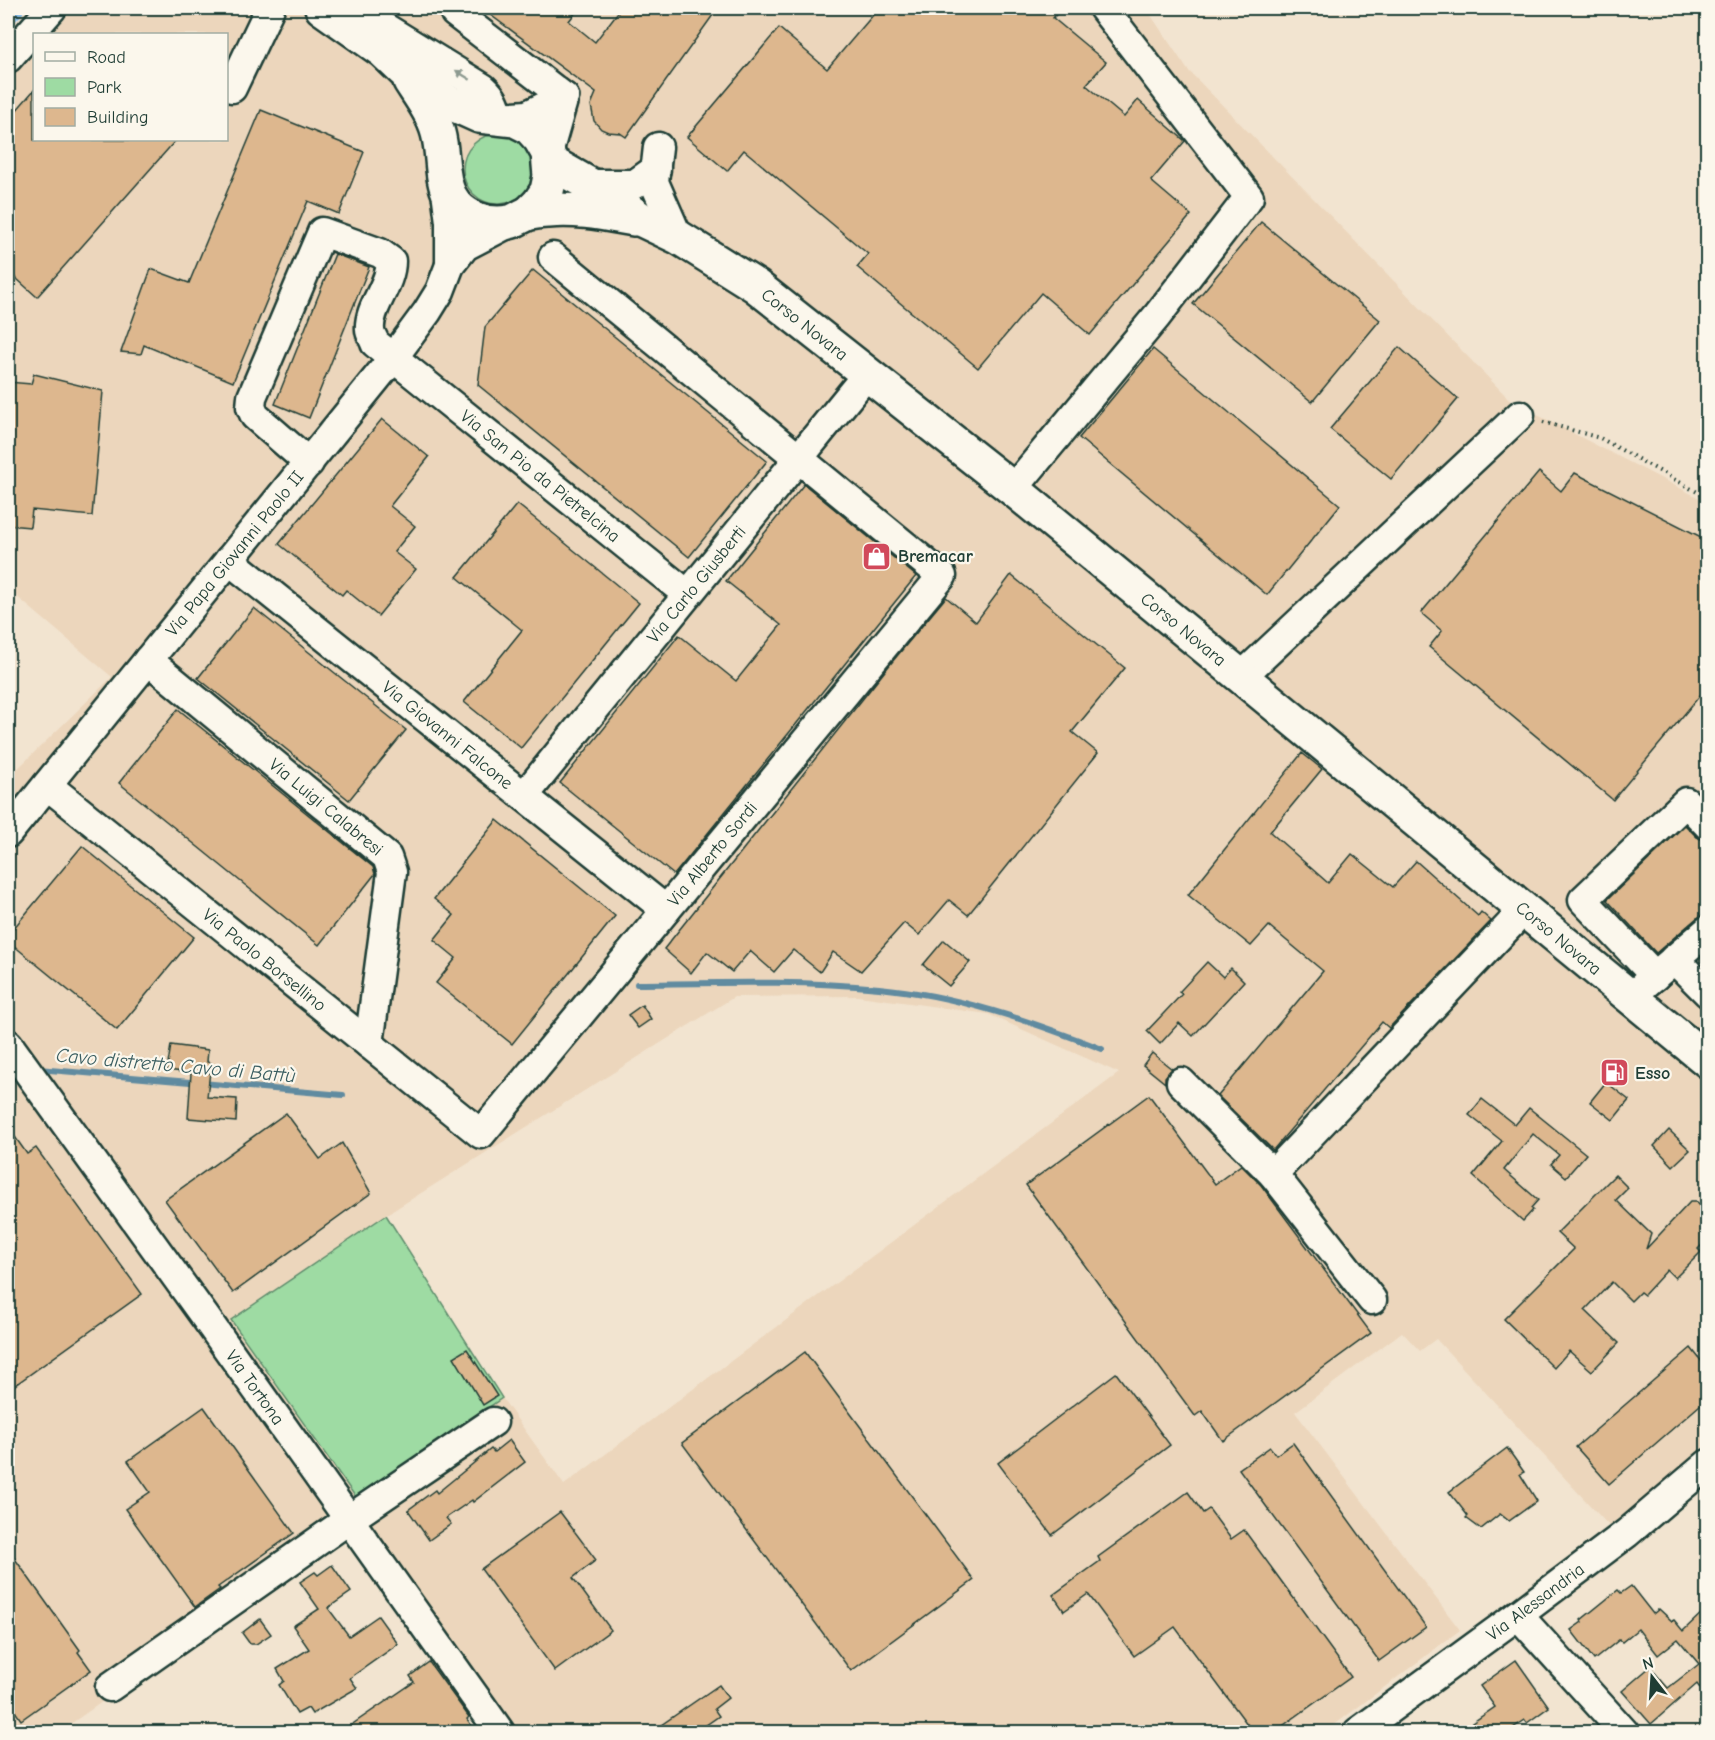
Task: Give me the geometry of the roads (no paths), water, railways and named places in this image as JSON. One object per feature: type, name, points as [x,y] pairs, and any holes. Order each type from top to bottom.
[{"type":"main road","name":"Corso Novara","points":[[327,11],[448,102],[479,116],[515,120],[529,127],[540,139],[549,157],[642,220],[678,237],[756,286],[1013,489],[1707,1061]]},
{"type":"main road","name":"Corso Novara","points":[[403,70],[430,112],[438,132],[450,196],[461,210],[476,219],[494,224],[569,210],[642,220]]},
{"type":"main road","points":[[444,172],[449,146],[462,130],[479,120],[499,117]]},
{"type":"main road","points":[[520,218],[539,203],[547,191],[550,176],[549,157]]},
{"type":"street","points":[[8,58],[52,8]]},
{"type":"street","points":[[232,88],[270,8]]},
{"type":"street","points":[[1013,489],[1157,316],[1249,197],[1103,8]]},
{"type":"street","points":[[327,11],[353,13],[398,34],[492,95],[499,117],[527,115],[564,97]]},
{"type":"street","points":[[455,13],[564,97]]},
{"type":"street","points":[[549,157],[564,97]]},
{"type":"street","points":[[590,184],[635,184],[657,158],[654,182],[678,237]]},
{"type":"street","name":"Via Papa Giovanni Paolo II","points":[[444,172],[450,222],[450,265]]},
{"type":"street","name":"Via Papa Giovanni Paolo II","points":[[8,832],[393,358],[440,291],[450,265],[465,246],[520,218]]},
{"type":"street","name":"Via San Pio da Pietrelcina","points":[[309,463],[255,416],[251,407],[252,397],[322,232],[380,253],[391,261],[391,273],[373,315],[370,330],[375,343],[687,594]]},
{"type":"street","points":[[553,257],[799,459]]},
{"type":"street","name":"Via Carlo Giusberti","points":[[524,796],[868,373]]},
{"type":"street","points":[[1242,676],[1520,415]]},
{"type":"street","name":"Via Alberto Sordi","points":[[481,1134],[942,576],[799,459]]},
{"type":"street","name":"Via Giovanni Falcone","points":[[230,560],[666,910]]},
{"type":"street","name":"Via Luigi Calabresi","points":[[148,660],[387,857],[392,872],[369,1044]]},
{"type":"street","name":"Via Paolo Borsellino","points":[[47,785],[481,1134]]},
{"type":"street","points":[[1707,825],[1686,802],[1583,900],[1665,968],[1707,993]]},
{"type":"street","points":[[1272,1174],[1524,910]]},
{"type":"street","points":[[1629,999],[1707,930]]},
{"type":"street","name":"Via Tortona","points":[[19,1060],[496,1731]]},
{"type":"street","points":[[1181,1082],[1272,1174],[1372,1300]]},
{"type":"street","points":[[110,1687],[348,1520],[493,1422]]},
{"type":"street","name":"Via Alessandria","points":[[1358,1732],[1627,1533],[1707,1464]]},
{"type":"street","points":[[1518,1615],[1624,1732]]},
{"type":"waterway","points":[[8,13],[13,8]]},
{"type":"waterway","name":"Cavo distretto Cavo di Battù","points":[[637,984],[788,983],[849,985],[908,991],[992,1011],[1102,1049]]},
{"type":"waterway","name":"Cavo distretto Cavo di Battù","points":[[38,1069],[343,1095]]},
{"type":"place","name":"Bremacar","points":[[877,556]]},
{"type":"place","name":"Esso","points":[[1614,1073]]}]
